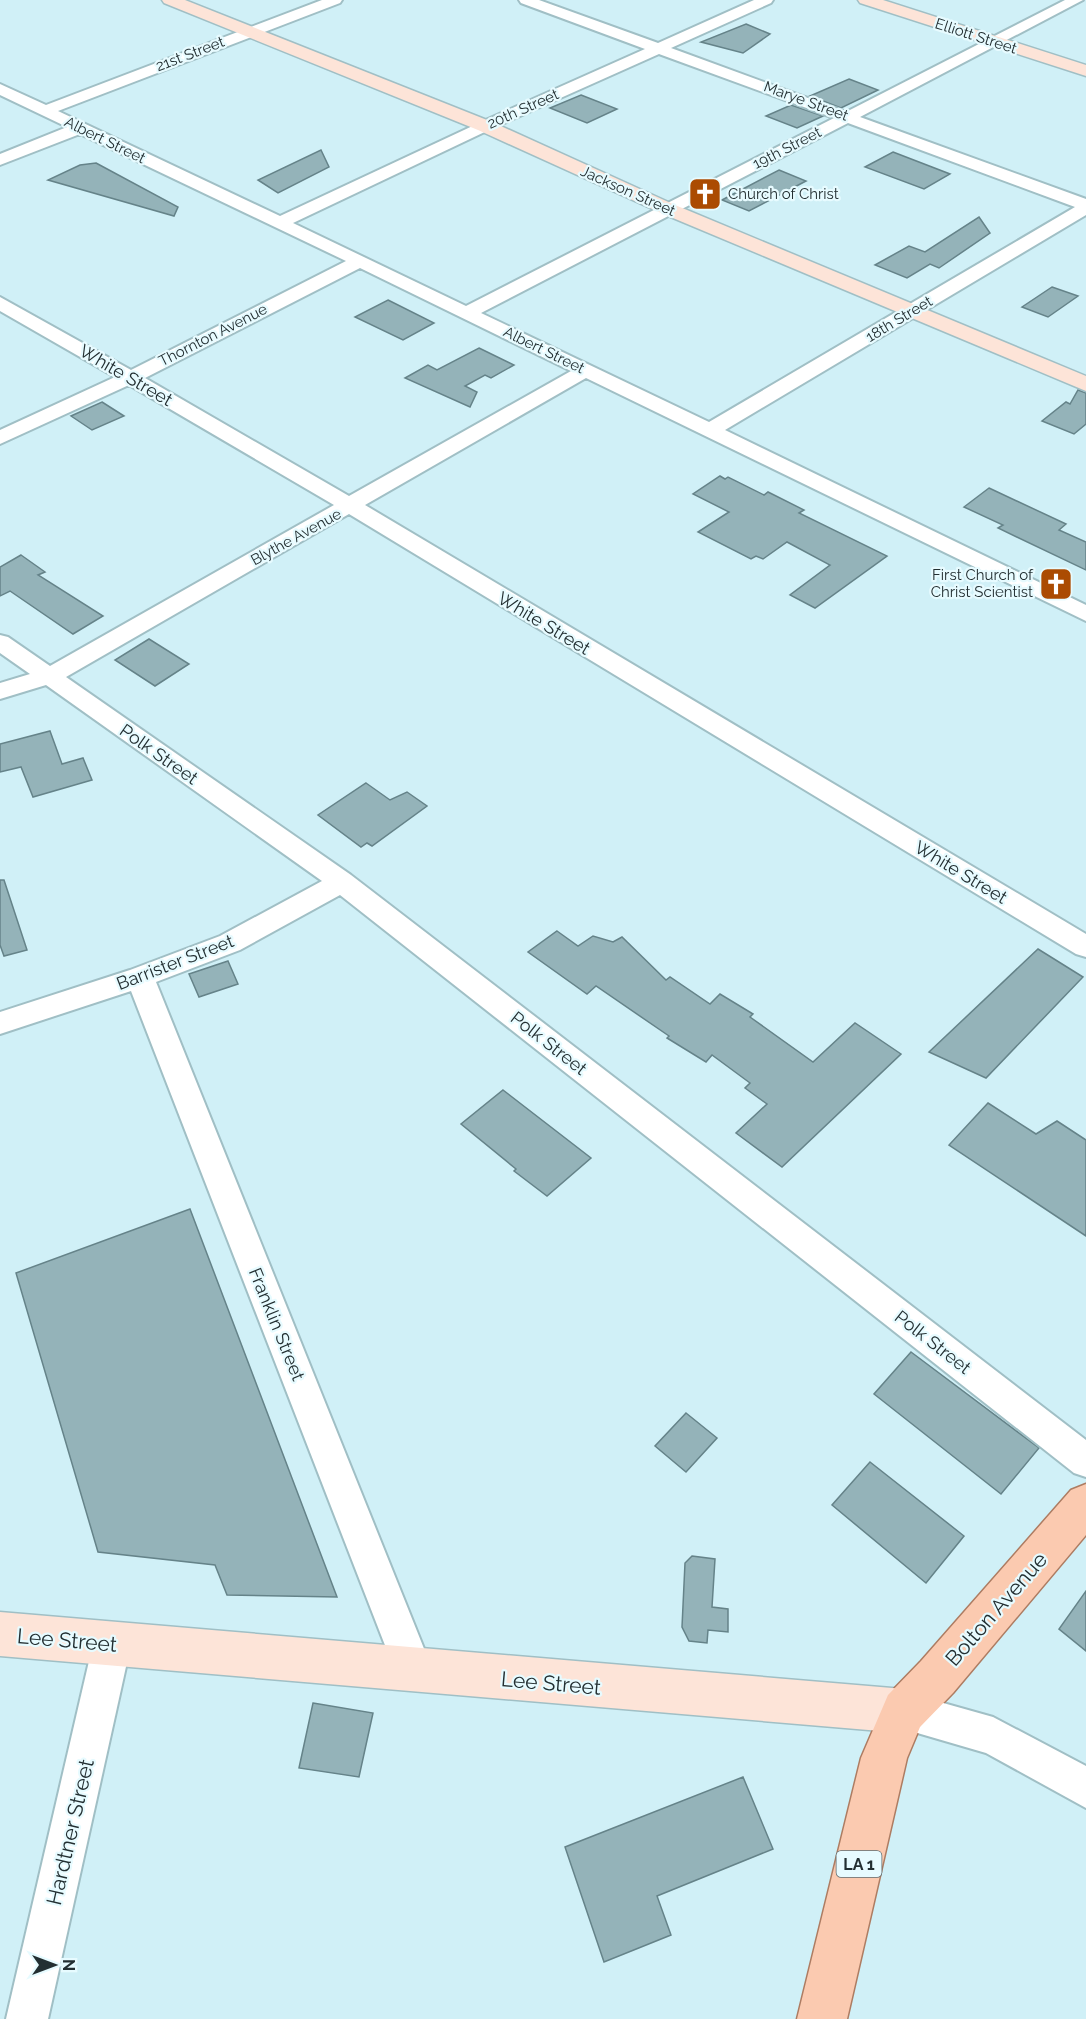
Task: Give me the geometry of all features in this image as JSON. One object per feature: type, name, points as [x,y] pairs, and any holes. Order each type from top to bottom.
[{"type":"main road","name":"Jackson Street","points":[[170,0],[485,126],[668,209],[1086,384]]},
{"type":"main road","name":"Elliott Street","points":[[866,0],[1086,71]]},
{"type":"main road","name":"Bolton Avenue","points":[[904,1711],[937,1677],[1086,1504]]},
{"type":"main road","name":"Lee Street","points":[[0,1634],[904,1711]]},
{"type":"main road","name":"LA 1","points":[[822,2019],[884,1758],[904,1711]]},
{"type":"street","name":"21st Street","points":[[46,110],[335,0]]},
{"type":"street","name":"Marye Street","points":[[526,0],[1086,206]]},
{"type":"street","name":"20th Street","points":[[281,222],[485,126],[766,0]]},
{"type":"street","name":"19th Street","points":[[466,313],[1076,0]]},
{"type":"street","name":"Albert Street","points":[[0,88],[711,430],[1086,614]]},
{"type":"street","points":[[0,160],[80,128]]},
{"type":"street","name":"18th Street","points":[[711,430],[1086,206]]},
{"type":"street","name":"Thornton Avenue","points":[[0,438],[131,377],[360,261]]},
{"type":"street","name":"White Street","points":[[0,303],[131,377],[1086,947]]},
{"type":"street","name":"Blythe Avenue","points":[[0,691],[48,677],[350,507],[586,370]]},
{"type":"street","name":"Polk Street","points":[[0,642],[342,882],[1086,1461]]},
{"type":"street","name":"Barrister Street","points":[[0,1023],[140,977],[230,944],[342,882]]},
{"type":"street","name":"Franklin Street","points":[[140,977],[414,1671]]},
{"type":"street","name":"Hardtner Street","points":[[27,2019],[112,1644]]},
{"type":"street","name":"Lee Street","points":[[904,1711],[993,1736],[1086,1788]]},
{"type":"building","points":[[746,24],[770,34],[743,53],[701,42]]},
{"type":"building","points":[[849,79],[878,90],[841,108],[810,96]]},
{"type":"building","points":[[581,95],[617,109],[587,123],[550,108]]},
{"type":"building","points":[[791,105],[823,116],[797,128],[766,116]]},
{"type":"building","points":[[321,150],[329,167],[278,193],[258,180]]},
{"type":"building","points":[[893,152],[950,174],[924,189],[865,167]]},
{"type":"building","points":[[96,163],[178,207],[174,216],[48,180],[80,165]]},
{"type":"building","points":[[779,170],[806,181],[749,211],[722,200]]},
{"type":"building","points":[[979,217],[990,233],[939,268],[930,264],[907,278],[875,265],[909,246],[925,252]]},
{"type":"building","points":[[1052,287],[1078,296],[1048,317],[1022,307]]},
{"type":"building","points":[[388,300],[434,323],[403,340],[355,317]]},
{"type":"building","points":[[479,348],[514,365],[491,378],[485,375],[465,386],[477,392],[470,407],[405,378],[428,365],[437,370]]},
{"type":"building","points":[[1078,390],[1086,393],[1086,424],[1074,434],[1042,421],[1066,402],[1070,404]]},
{"type":"building","points":[[102,402],[124,416],[92,430],[71,416]]},
{"type":"building","points":[[720,476],[725,479],[728,477],[764,495],[768,492],[804,510],[799,513],[887,556],[815,608],[790,595],[830,565],[787,542],[763,559],[756,556],[751,559],[698,532],[729,512],[693,494]]},
{"type":"building","points":[[989,488],[1066,524],[1059,530],[1086,542],[1086,570],[998,528],[1003,525],[964,507]]},
{"type":"building","points":[[21,555],[45,572],[38,575],[103,616],[73,634],[10,591],[0,596],[0,567]]},
{"type":"building","points":[[149,639],[189,664],[155,686],[115,660]]},
{"type":"building","points":[[50,731],[62,764],[83,758],[92,780],[33,797],[21,767],[0,772],[0,744]]},
{"type":"building","points":[[366,783],[390,800],[407,792],[427,806],[372,846],[367,843],[361,847],[318,815]]},
{"type":"building","points":[[0,880],[4,880],[27,950],[4,956],[0,945]]},
{"type":"building","points":[[557,931],[578,946],[593,936],[613,942],[622,937],[666,980],[670,977],[710,1004],[720,994],[753,1014],[750,1017],[813,1062],[855,1023],[901,1054],[782,1167],[736,1133],[767,1104],[745,1088],[750,1083],[712,1055],[706,1062],[667,1038],[669,1036],[596,986],[587,994],[528,952]]},
{"type":"building","points":[[1038,949],[1083,977],[986,1078],[929,1052]]},
{"type":"building","points":[[228,961],[238,984],[199,997],[189,974]]},
{"type":"building","points":[[503,1090],[591,1158],[547,1196],[514,1171],[516,1169],[461,1124]]},
{"type":"building","points":[[988,1103],[1036,1134],[1057,1121],[1086,1140],[1086,1236],[949,1145]]},
{"type":"building","points":[[190,1209],[337,1597],[227,1595],[215,1565],[98,1552],[16,1273]]},
{"type":"building","points":[[911,1352],[1039,1448],[1001,1494],[874,1394]]},
{"type":"building","points":[[686,1413],[717,1438],[686,1472],[655,1446]]},
{"type":"building","points":[[870,1462],[964,1536],[926,1583],[832,1505]]},
{"type":"building","points":[[692,1556],[715,1559],[712,1607],[728,1609],[728,1632],[708,1630],[707,1643],[689,1641],[682,1627],[685,1563]]},
{"type":"building","points":[[1086,1591],[1086,1651],[1059,1629]]},
{"type":"building","points":[[313,1703],[373,1713],[359,1777],[299,1768]]},
{"type":"building","points":[[743,1777],[773,1849],[657,1896],[671,1935],[604,1962],[565,1847]]},
{"type":"place","name":"Church of Christ","points":[[705,194]]},
{"type":"place","name":"First Church of Christ Scientist","points":[[1056,584]]}]
